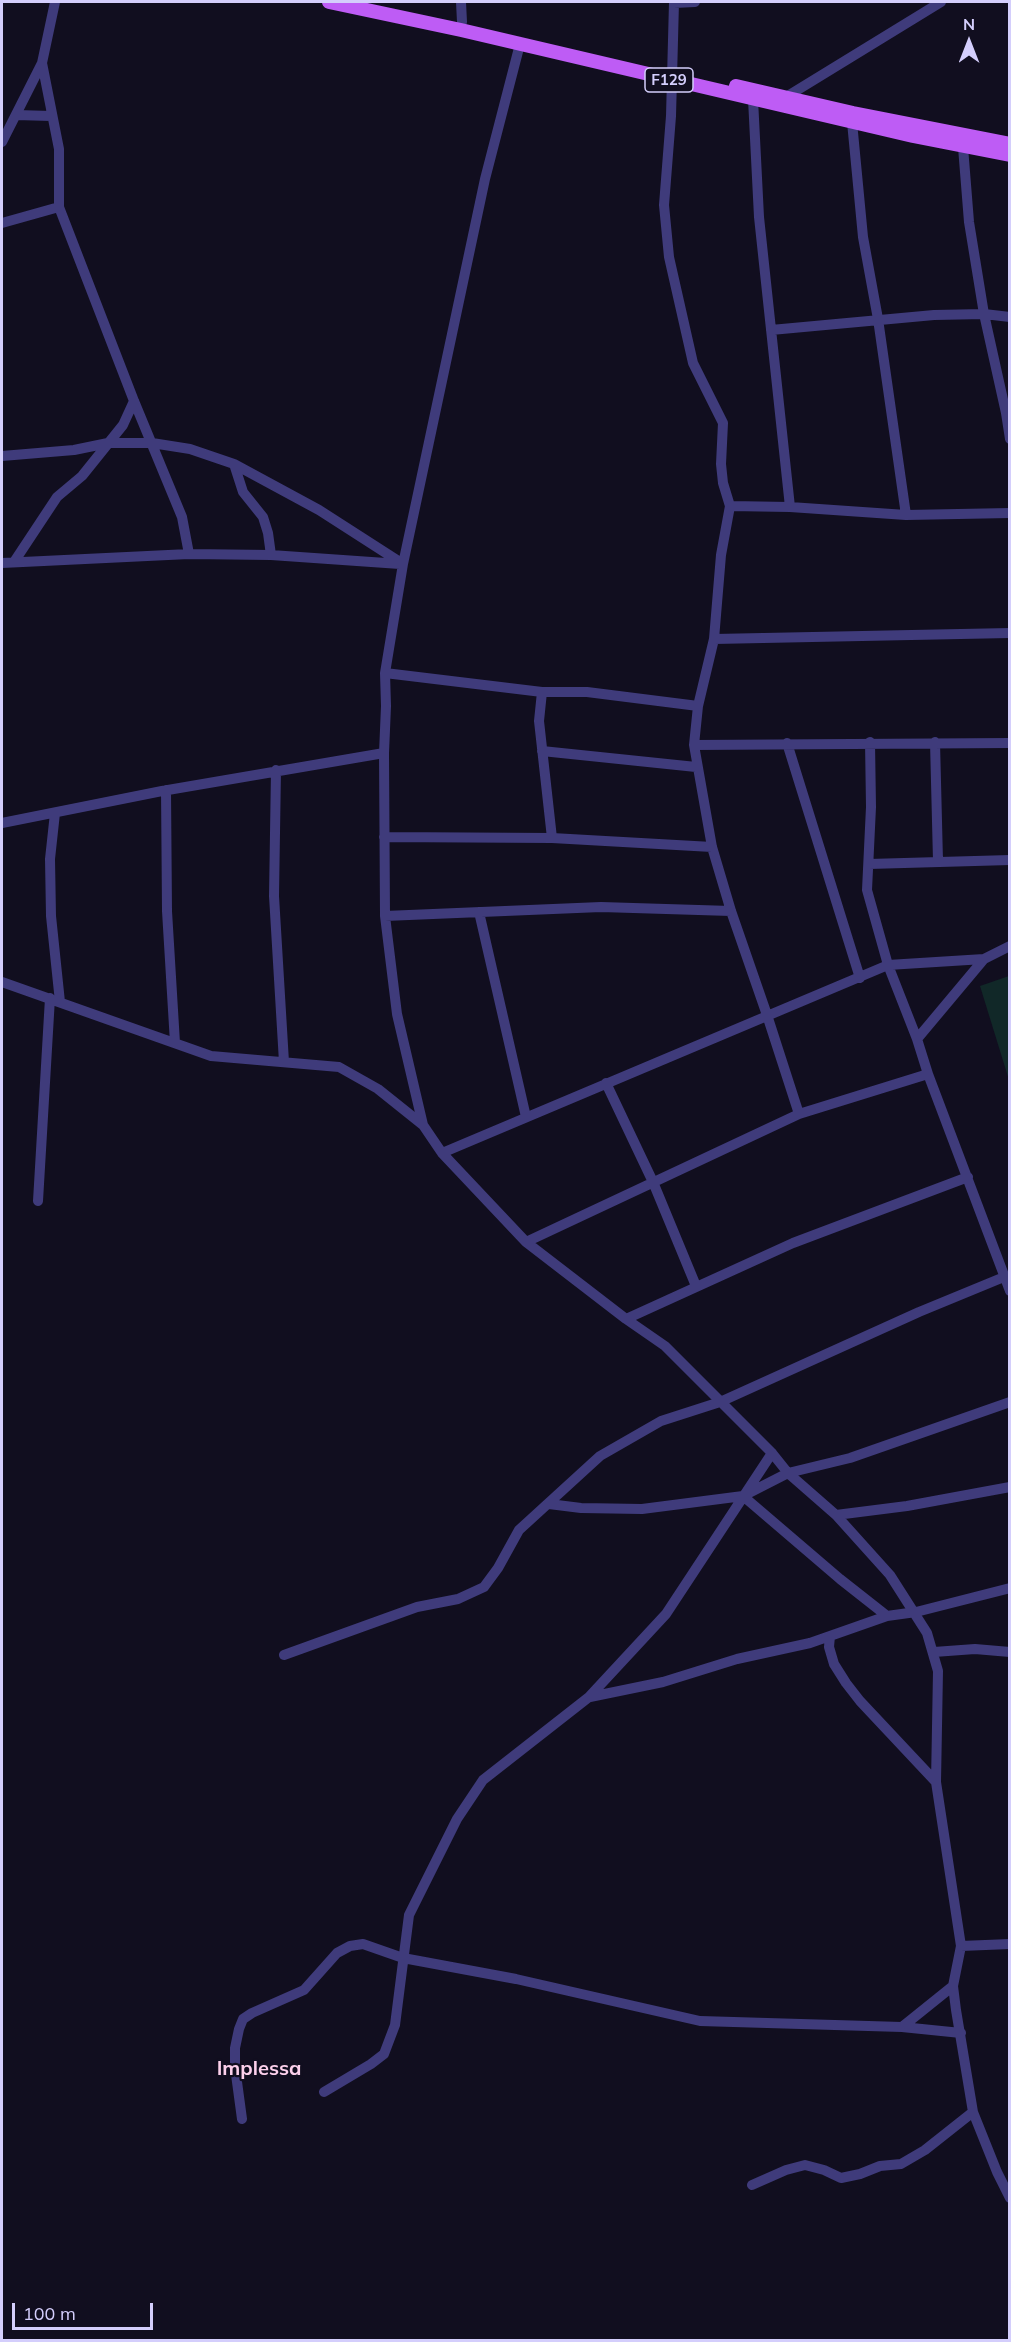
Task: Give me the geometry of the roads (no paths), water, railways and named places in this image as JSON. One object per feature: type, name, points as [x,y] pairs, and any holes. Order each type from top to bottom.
[{"type":"main road","name":"F129","points":[[329,2],[519,44],[1010,144]]},
{"type":"main road","name":"F129","points":[[369,2],[462,22],[852,123],[1010,155]]},
{"type":"street","points":[[2,142],[42,63],[55,2]]},
{"type":"street","points":[[461,2],[462,22]]},
{"type":"street","points":[[695,2],[674,2],[664,205],[669,257],[693,363],[723,423],[721,464],[723,483],[730,506],[721,555],[714,639],[698,706],[694,745],[696,767],[712,847],[730,911],[799,1114]]},
{"type":"street","points":[[786,97],[941,2]]},
{"type":"street","points":[[423,1125],[397,1014],[385,916],[385,673],[403,564],[485,178],[519,44]]},
{"type":"street","points":[[42,63],[59,149],[59,207],[134,401],[182,517],[189,554]]},
{"type":"street","points":[[753,99],[759,218],[790,507]]},
{"type":"street","points":[[16,114],[51,116]]},
{"type":"street","points":[[852,123],[863,237],[878,319],[906,515]]},
{"type":"street","points":[[963,147],[969,222],[984,314],[1010,439]]},
{"type":"street","points":[[2,223],[59,207]]},
{"type":"street","points":[[771,330],[878,319],[984,314],[1010,316]]},
{"type":"street","points":[[14,562],[57,496],[82,476],[123,425],[134,401]]},
{"type":"street","points":[[2,456],[74,450],[108,443],[152,443],[190,449],[234,464],[319,510],[403,564]]},
{"type":"street","points":[[234,464],[243,492],[263,517],[271,555]]},
{"type":"street","points":[[730,506],[790,507],[906,515],[1010,513]]},
{"type":"street","points":[[2,563],[189,554],[271,555],[403,564]]},
{"type":"street","points":[[714,639],[1010,633]]},
{"type":"street","points":[[385,673],[542,692],[587,692],[698,706]]},
{"type":"street","points":[[542,692],[540,721],[542,751],[552,838]]},
{"type":"street","points":[[694,745],[870,742],[1010,743]]},
{"type":"street","points":[[870,742],[867,890],[888,965],[1010,1291]]},
{"type":"street","points":[[935,742],[938,861]]},
{"type":"street","points":[[787,743],[860,978]]},
{"type":"street","points":[[542,751],[696,767]]},
{"type":"street","points":[[2,824],[166,790],[384,753]]},
{"type":"street","points":[[276,770],[274,896],[284,1062]]},
{"type":"street","points":[[166,790],[167,911],[175,1043]]},
{"type":"street","points":[[38,1201],[55,1000],[50,860],[55,813]]},
{"type":"street","points":[[384,837],[552,838],[712,847]]},
{"type":"street","points":[[869,864],[1010,860]]},
{"type":"street","points":[[385,916],[601,907],[730,911]]},
{"type":"street","points":[[479,912],[526,1117]]},
{"type":"street","points":[[442,1153],[888,965],[984,959],[1010,946]]},
{"type":"street","points":[[917,1039],[984,959]]},
{"type":"street","points":[[2,982],[211,1056],[339,1067],[378,1089],[423,1125],[442,1153],[526,1242],[665,1346],[772,1453],[788,1473],[836,1515],[890,1575],[916,1612],[934,1652],[939,1683],[936,1782],[961,1946],[953,1986],[973,2112],[1010,2198]]},
{"type":"street","points":[[526,1242],[799,1114],[928,1074]]},
{"type":"street","points":[[606,1083],[653,1182],[696,1286]]},
{"type":"street","points":[[626,1319],[793,1243],[968,1177]]},
{"type":"street","points":[[284,1655],[417,1607],[458,1599],[484,1587],[498,1568],[519,1530],[600,1456],[661,1421],[720,1402],[919,1312],[1004,1277]]},
{"type":"street","points":[[549,1504],[581,1508],[642,1509],[743,1496],[788,1473],[850,1458],[1010,1402]]},
{"type":"street","points":[[324,2092],[372,2064],[384,2054],[395,2025],[409,1915],[457,1819],[483,1780],[589,1697],[666,1614],[772,1453]]},
{"type":"street","points":[[836,1515],[908,1506],[1010,1487]]},
{"type":"street","points":[[743,1496],[821,1564],[887,1616]]},
{"type":"street","points":[[589,1697],[663,1682],[737,1659],[830,1636],[887,1616],[916,1612],[1010,1588]]},
{"type":"street","points":[[830,1636],[829,1647],[834,1664],[846,1683],[936,1782]]},
{"type":"street","points":[[934,1652],[975,1649],[1010,1652]]},
{"type":"street","points":[[242,2119],[235,2067],[235,2048],[243,2019],[304,1990],[337,1953],[350,1946],[363,1944],[403,1958],[516,1979],[700,2021],[902,2027],[961,2033]]},
{"type":"street","points":[[961,1946],[1010,1944]]},
{"type":"street","points":[[902,2027],[953,1986]]},
{"type":"street","points":[[752,2185],[786,2170],[805,2165],[841,2178],[880,2166],[901,2164],[925,2150],[973,2112]]},
{"type":"district","name":"Implessa","points":[[259,2069]]}]
